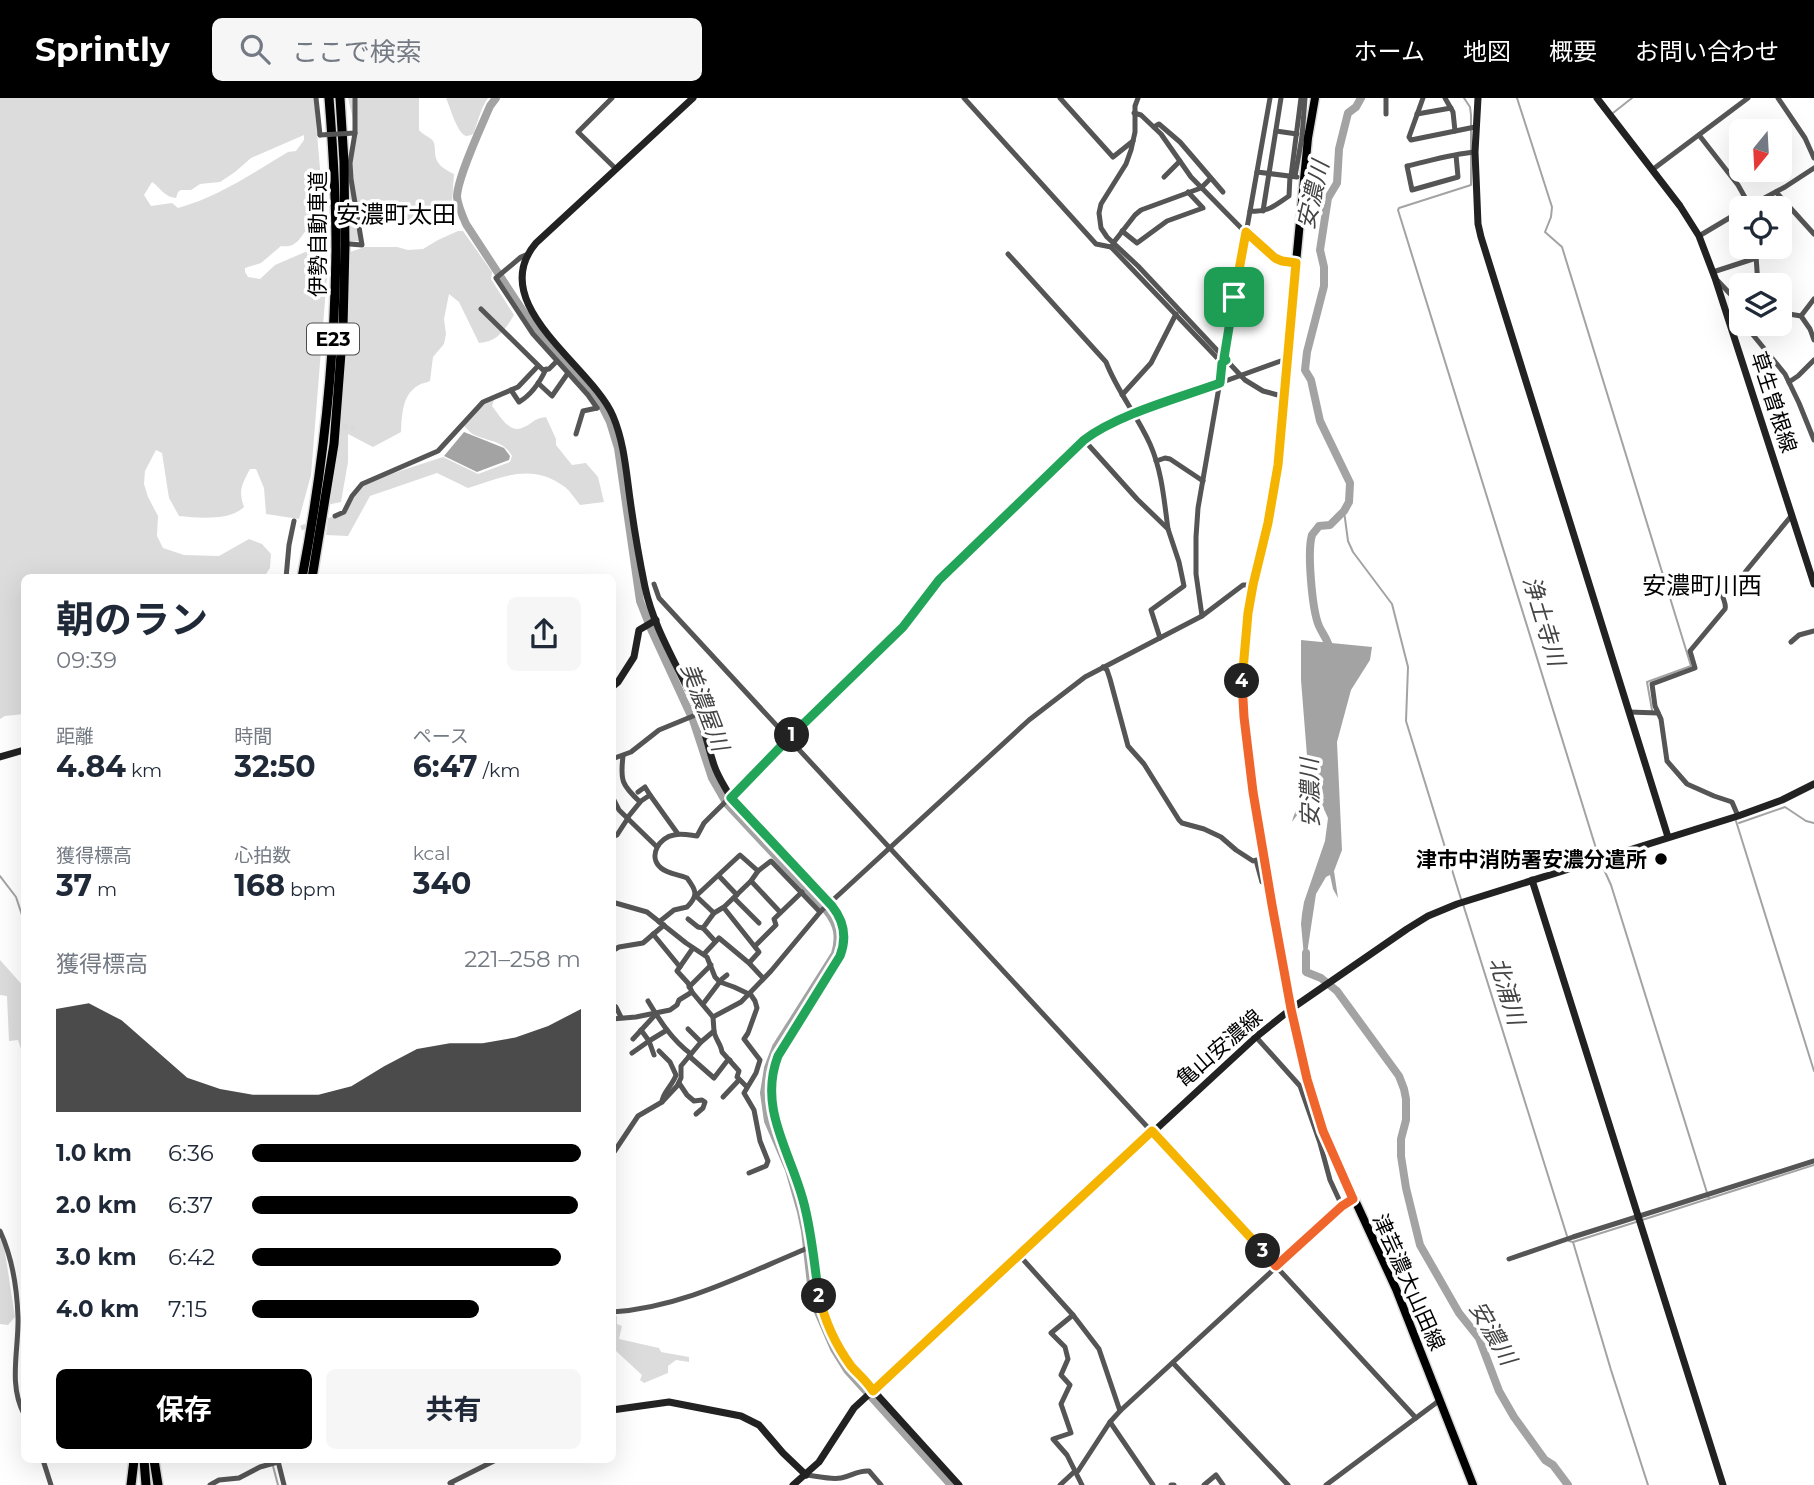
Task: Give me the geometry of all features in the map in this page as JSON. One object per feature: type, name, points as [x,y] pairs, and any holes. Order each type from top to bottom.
[{"type":"highway","name":"伊勢自動車道","points":[[303,574],[319,480],[333,332],[335,202],[329,98]]},
{"type":"highway","name":"伊勢自動車道","points":[[313,574],[334,444],[343,327],[344,162],[340,98]]},
{"type":"highway","points":[[131,1485],[134,1463]]},
{"type":"highway","points":[[144,1463],[146,1485]]},
{"type":"highway","points":[[153,1463],[156,1485]]},
{"type":"main road","name":"津芸濃大山田線","points":[[1315,98],[1303,136],[1289,358],[1278,465],[1245,637],[1242,679],[1244,717],[1268,884],[1307,1079],[1323,1131],[1396,1289],[1473,1485]]},
{"type":"street","points":[[316,98],[320,135],[355,133]]},
{"type":"street","points":[[350,244],[362,245],[350,163],[355,133],[355,98]]},
{"type":"street","points":[[612,98],[579,132],[616,169]]},
{"type":"street","points":[[693,98],[536,243],[524,264],[523,290],[527,302],[552,341],[606,402],[620,434],[645,588],[654,621],[730,799],[836,912],[842,923],[844,943],[840,956],[775,1064],[771,1089],[775,1120],[797,1178],[807,1216],[809,1248],[828,1327],[870,1394],[959,1485]]},
{"type":"street","points":[[964,98],[1096,244],[1113,244]]},
{"type":"street","points":[[1059,98],[1124,167]]},
{"type":"street","points":[[1138,98],[1135,113],[1136,132],[1130,155],[1102,202],[1099,211],[1101,228],[1113,244],[1240,376],[1256,388],[1285,397]]},
{"type":"street","points":[[1202,616],[1196,574],[1198,508],[1270,98]]},
{"type":"street","points":[[1263,211],[1281,98]]},
{"type":"street","points":[[1250,211],[1263,211],[1289,196],[1303,136],[1303,98]]},
{"type":"street","points":[[1386,98],[1386,114]]},
{"type":"street","points":[[1423,98],[1409,137],[1411,140],[1475,127]]},
{"type":"street","points":[[1445,98],[1453,112],[1455,131]]},
{"type":"street","points":[[1478,98],[1475,152],[1481,237],[1668,837]]},
{"type":"street","name":"草生曽根線","points":[[1597,98],[1680,206],[1699,236],[1814,584]]},
{"type":"street","points":[[1652,170],[1748,98]]},
{"type":"street","points":[[1778,98],[1805,138],[1814,158]]},
{"type":"street","points":[[1417,114],[1451,108]]},
{"type":"street","points":[[1135,113],[1154,127],[1201,188],[1246,232],[1275,258],[1296,263]]},
{"type":"street","points":[[1154,127],[1159,124],[1180,142],[1223,192]]},
{"type":"street","points":[[1276,131],[1303,136]]},
{"type":"street","points":[[1699,135],[1744,196]]},
{"type":"street","points":[[1114,156],[1133,140]]},
{"type":"street","points":[[1172,149],[1180,142]]},
{"type":"street","points":[[1456,155],[1458,177],[1412,190],[1407,166],[1456,155],[1475,152]]},
{"type":"street","points":[[1164,177],[1180,161]]},
{"type":"street","points":[[1768,196],[1814,168]]},
{"type":"street","points":[[1257,172],[1293,176]]},
{"type":"street","points":[[1113,244],[1141,210],[1201,188],[1210,179]]},
{"type":"street","points":[[1776,191],[1814,234]]},
{"type":"street","points":[[1122,231],[1137,243],[1167,221],[1203,208],[1188,192]]},
{"type":"street","points":[[1699,236],[1729,218]]},
{"type":"street","points":[[528,254],[496,278],[533,334],[597,407]]},
{"type":"street","points":[[1008,254],[1104,359],[1112,380],[1151,446],[1162,481],[1168,529],[1184,586],[1151,610],[1151,618],[1160,638]]},
{"type":"street","points":[[1729,292],[1714,275],[1754,259]]},
{"type":"street","points":[[1801,316],[1814,299]]},
{"type":"street","points":[[481,309],[538,366],[546,369]]},
{"type":"street","points":[[1122,395],[1153,360],[1178,312]]},
{"type":"street","points":[[1792,314],[1801,316],[1814,340]]},
{"type":"street","points":[[1754,336],[1780,366],[1814,440]]},
{"type":"street","points":[[714,913],[696,896],[687,878],[667,872],[657,865],[657,846],[668,837],[678,834],[696,836],[704,823],[903,627],[939,580],[1084,440],[1099,429],[1134,414],[1289,358]]},
{"type":"street","points":[[1789,382],[1814,360]]},
{"type":"street","points":[[512,390],[519,402],[538,383],[546,369],[557,361]]},
{"type":"street","points":[[335,516],[344,512],[362,484],[438,451],[483,402],[518,387],[538,366]]},
{"type":"street","points":[[538,383],[552,396],[568,373]]},
{"type":"street","points":[[576,434],[582,413],[606,402]]},
{"type":"street","points":[[1084,440],[1168,529]]},
{"type":"street","points":[[1156,461],[1170,459],[1203,481]]},
{"type":"street","points":[[1735,817],[1732,802],[1688,784],[1667,761],[1661,719],[1655,706],[1652,684],[1695,668],[1690,651],[1726,609],[1723,592],[1741,581],[1746,571],[1792,515]]},
{"type":"street","points":[[286,574],[294,521]]},
{"type":"street","points":[[292,531],[301,528]]},
{"type":"street","points":[[645,588],[655,581],[659,598],[1416,1418]]},
{"type":"street","points":[[713,1017],[738,1004],[821,911],[1029,720],[1078,682],[1202,616],[1243,585],[1253,585]]},
{"type":"street","points":[[616,684],[634,657],[638,634],[643,626],[654,621]]},
{"type":"street","points":[[1791,642],[1799,635],[1814,631]]},
{"type":"street","points":[[1103,667],[1110,679],[1129,749],[1144,764],[1179,820],[1221,837],[1236,850],[1253,861],[1256,860],[1262,882],[1268,884]]},
{"type":"street","points":[[1629,712],[1658,713]]},
{"type":"street","points":[[616,758],[631,752],[659,730],[694,716]]},
{"type":"street","points":[[0,757],[21,751]]},
{"type":"street","points":[[623,756],[621,779],[640,802]]},
{"type":"street","name":"亀山安濃線","points":[[798,1484],[826,1453],[850,1413],[1152,1131],[1256,1037],[1370,954],[1428,916],[1457,904],[1735,817],[1782,800],[1814,784]]},
{"type":"street","points":[[638,792],[645,788],[678,834]]},
{"type":"street","points":[[616,835],[640,802],[650,795]]},
{"type":"street","points":[[616,804],[657,846]]},
{"type":"street","points":[[616,949],[643,943],[674,910],[687,907],[740,855],[758,871]]},
{"type":"street","points":[[703,928],[714,913],[724,908],[758,871],[772,860],[821,911]]},
{"type":"street","points":[[719,876],[759,923]]},
{"type":"street","points":[[1532,880],[1723,1485]]},
{"type":"street","points":[[751,881],[780,912]]},
{"type":"street","points":[[755,946],[776,925],[774,919],[780,912],[802,892]]},
{"type":"street","points":[[616,903],[645,910],[704,954],[720,982],[748,994],[755,1001],[757,1008],[744,1039],[760,1059],[756,1073],[744,1093],[754,1110],[760,1141],[768,1161],[766,1166],[749,1173]]},
{"type":"street","points":[[724,908],[759,952],[749,963]]},
{"type":"street","points":[[688,919],[703,928],[715,941]]},
{"type":"street","points":[[653,934],[680,967]]},
{"type":"street","points":[[704,954],[719,938],[763,978]]},
{"type":"street","points":[[693,948],[677,971],[713,1017],[715,1036],[722,1046],[722,1052],[739,1071],[737,1077],[747,1087]]},
{"type":"street","points":[[726,957],[732,949]]},
{"type":"street","points":[[616,1018],[670,1010],[711,965]]},
{"type":"street","points":[[698,1010],[727,975]]},
{"type":"street","points":[[648,1001],[679,1045],[714,1078],[730,1060]]},
{"type":"street","points":[[616,1007],[621,1017]]},
{"type":"street","points":[[633,1040],[655,1014]]},
{"type":"street","points":[[636,1017],[635,1024],[657,1053],[670,1062],[676,1075],[674,1082],[662,1095],[662,1101]]},
{"type":"street","points":[[688,1029],[701,1042]]},
{"type":"street","points":[[632,1054],[667,1030]]},
{"type":"street","points":[[616,1149],[635,1119],[662,1101],[679,1083],[681,1066],[714,1031]]},
{"type":"street","points":[[1256,1037],[1300,1086],[1330,1180],[1342,1206]]},
{"type":"street","points":[[723,1097],[739,1080]]},
{"type":"street","points":[[679,1083],[694,1101],[705,1102],[696,1114]]},
{"type":"street","points":[[1509,1259],[1564,1239],[1640,1220],[1814,1161]]},
{"type":"street","points":[[1060,1485],[1078,1471],[1120,1411],[1276,1266],[1353,1199]]},
{"type":"street","points":[[0,1231],[11,1259],[18,1317],[16,1394],[21,1408]]},
{"type":"street","points":[[616,1311],[675,1302],[809,1248]]},
{"type":"street","points":[[1019,1255],[1073,1315],[1099,1349],[1120,1411]]},
{"type":"street","points":[[1073,1315],[1051,1334],[1065,1347],[1068,1359],[1061,1374],[1070,1385],[1062,1404],[1071,1433],[1052,1439],[1067,1455],[1082,1485]]},
{"type":"street","points":[[1173,1363],[1287,1485]]},
{"type":"street","points":[[1326,1485],[1440,1400]]},
{"type":"street","points":[[616,1409],[668,1402],[741,1416],[759,1425],[806,1475],[839,1478],[862,1470],[869,1471],[881,1485]]},
{"type":"street","points":[[1110,1422],[1153,1485]]},
{"type":"street","points":[[44,1463],[51,1485]]},
{"type":"street","points":[[210,1485],[219,1480],[239,1478],[272,1463]]},
{"type":"street","points":[[275,1463],[284,1485]]},
{"type":"street","points":[[452,1485],[450,1483],[490,1463]]},
{"type":"street","points":[[1204,1485],[1216,1475],[1223,1485]]},
{"type":"shaded area","points":[[0,98],[314,98],[328,263],[311,475],[299,519],[266,514],[264,488],[256,469],[250,469],[245,479],[241,492],[244,507],[238,511],[213,518],[179,516],[169,498],[162,453],[156,450],[145,471],[144,484],[158,516],[157,536],[163,548],[184,555],[219,556],[249,539],[262,544],[271,554],[270,568],[266,574],[21,574],[21,714],[0,719]],"holes":[[[304,135],[304,140],[296,151],[288,152],[235,184],[193,203],[178,208],[172,203],[151,206],[144,195],[152,182],[166,194],[176,198],[181,190],[220,182],[251,158]],[[313,223],[319,234],[319,246],[275,265],[260,279],[248,277],[245,272],[245,268],[261,263],[281,246],[292,245]]]},
{"type":"shaded area","points":[[348,98],[419,98],[419,130],[433,141],[439,164],[454,174],[452,203],[421,213],[413,222],[402,218],[384,221],[378,218],[357,220],[359,241],[350,241],[347,181],[357,136]]},
{"type":"shaded area","points":[[446,98],[488,98],[473,134],[467,136],[460,131]]},
{"type":"shaded area","points":[[463,231],[492,272],[491,279],[514,315],[500,334],[479,343],[459,302],[449,294],[444,319],[444,344],[433,357],[430,381],[413,389],[406,399],[401,432],[373,447],[348,434],[348,462],[341,502],[327,505],[339,432],[348,326],[350,252],[365,247],[423,249]]},
{"type":"shaded area","points":[[489,400],[494,400],[492,406],[510,427],[519,429],[546,417],[556,445],[572,465],[586,463],[598,477],[604,502],[580,505],[565,487],[541,475],[529,473],[505,476],[468,488],[437,473],[370,496],[348,536],[326,535],[328,518],[343,514],[363,483],[443,457],[478,474],[510,462],[512,456],[504,446],[471,433],[463,424]]},
{"type":"shaded area","points":[[0,960],[21,984],[21,1049],[18,1040],[9,1041],[7,996],[0,995]]},
{"type":"shaded area","points":[[0,1239],[4,1246],[15,1317],[8,1325],[0,1324]]},
{"type":"shaded area","points":[[616,1316],[617,1324],[622,1326],[619,1339],[659,1348],[661,1352],[689,1357],[689,1362],[676,1360],[668,1366],[668,1373],[644,1383],[640,1380],[642,1375],[616,1351]]},
{"type":"water","points":[[464,432],[504,448],[510,456],[509,460],[477,472],[444,456]]},
{"type":"water","points":[[1301,640],[1372,647],[1370,660],[1351,690],[1337,742],[1342,850],[1334,871],[1338,898],[1330,875],[1316,894],[1305,967],[1302,914],[1325,841],[1328,818],[1316,782],[1314,792],[1292,822],[1309,781],[1301,680]]},
{"type":"waterway","name":"美濃屋川","points":[[496,98],[490,106],[458,188],[458,204],[466,224],[536,331],[586,385],[610,422],[618,448],[640,601],[693,720],[712,778],[727,804],[827,911],[836,926],[838,937],[835,954],[776,1047],[768,1068],[764,1093],[768,1121],[789,1170],[801,1212],[811,1284],[818,1312],[834,1349],[847,1370],[951,1485]]},
{"type":"waterway","name":"安濃川","points":[[1330,651],[1314,607],[1310,567],[1311,543],[1312,535],[1319,526],[1330,525],[1344,511],[1349,502],[1350,483],[1320,421],[1311,380],[1305,370],[1324,286],[1320,250],[1328,198],[1337,183],[1339,149],[1348,113],[1356,107],[1361,98]]},
{"type":"waterway","name":"浄土寺川","points":[[1464,98],[1470,107],[1471,115],[1471,185],[1398,210],[1599,858]]},
{"type":"waterway","points":[[1517,98],[1552,207],[1545,232],[1562,247],[1691,666],[1647,682],[1652,710]]},
{"type":"waterway","points":[[1613,113],[1632,98]]},
{"type":"waterway","name":"北浦川","points":[[1344,511],[1348,541],[1353,552],[1392,604],[1408,667],[1406,721],[1461,899]]},
{"type":"waterway","points":[[1739,823],[1785,807],[1806,821],[1814,823]]},
{"type":"waterway","points":[[1736,821],[1814,1071]]},
{"type":"waterway","name":"浄土寺川","points":[[1601,863],[1611,885],[1709,1199]]},
{"type":"waterway","points":[[0,876],[16,897],[21,912]]},
{"type":"waterway","name":"北浦川","points":[[1463,904],[1567,1236]]},
{"type":"waterway","name":"安濃川","points":[[1306,953],[1306,972],[1321,978],[1337,991],[1399,1076],[1406,1099],[1401,1156],[1420,1245],[1459,1313],[1479,1338],[1499,1391],[1514,1417],[1545,1460],[1553,1465],[1568,1485]]},
{"type":"waterway","name":"北浦川","points":[[1642,1220],[1814,1165]]},
{"type":"waterway","name":"北浦川","points":[[1573,1242],[1636,1222]]},
{"type":"waterway","points":[[1569,1241],[1573,1242],[1648,1485]]},
{"type":"waterway","points":[[273,1466],[278,1485]]},
{"type":"tunnel","points":[[336,422],[356,428]]},
{"type":"tunnel","points":[[301,528],[312,524]]},
{"type":"place","name":"津市中消防署安濃分遣所","points":[[1661,859]]},
{"type":"district","name":"安濃町太田","points":[[396,214]]},
{"type":"district","name":"安濃町川西","points":[[1702,585]]},
{"type":"route","points":[[1246,232],[1275,258],[1296,263],[1278,465],[1246,626],[1242,679],[1244,717],[1253,792],[1291,1009],[1307,1079],[1323,1131],[1353,1199],[1276,1266],[1152,1131],[873,1391],[839,1348],[825,1320],[807,1216],[797,1178],[777,1128],[771,1100],[773,1071],[781,1050],[840,956],[844,943],[842,923],[832,906],[731,798],[903,627],[939,580],[1084,440],[1099,429],[1134,414],[1220,383],[1222,363],[1226,360],[1224,358],[1234,297],[1246,232]]}]
